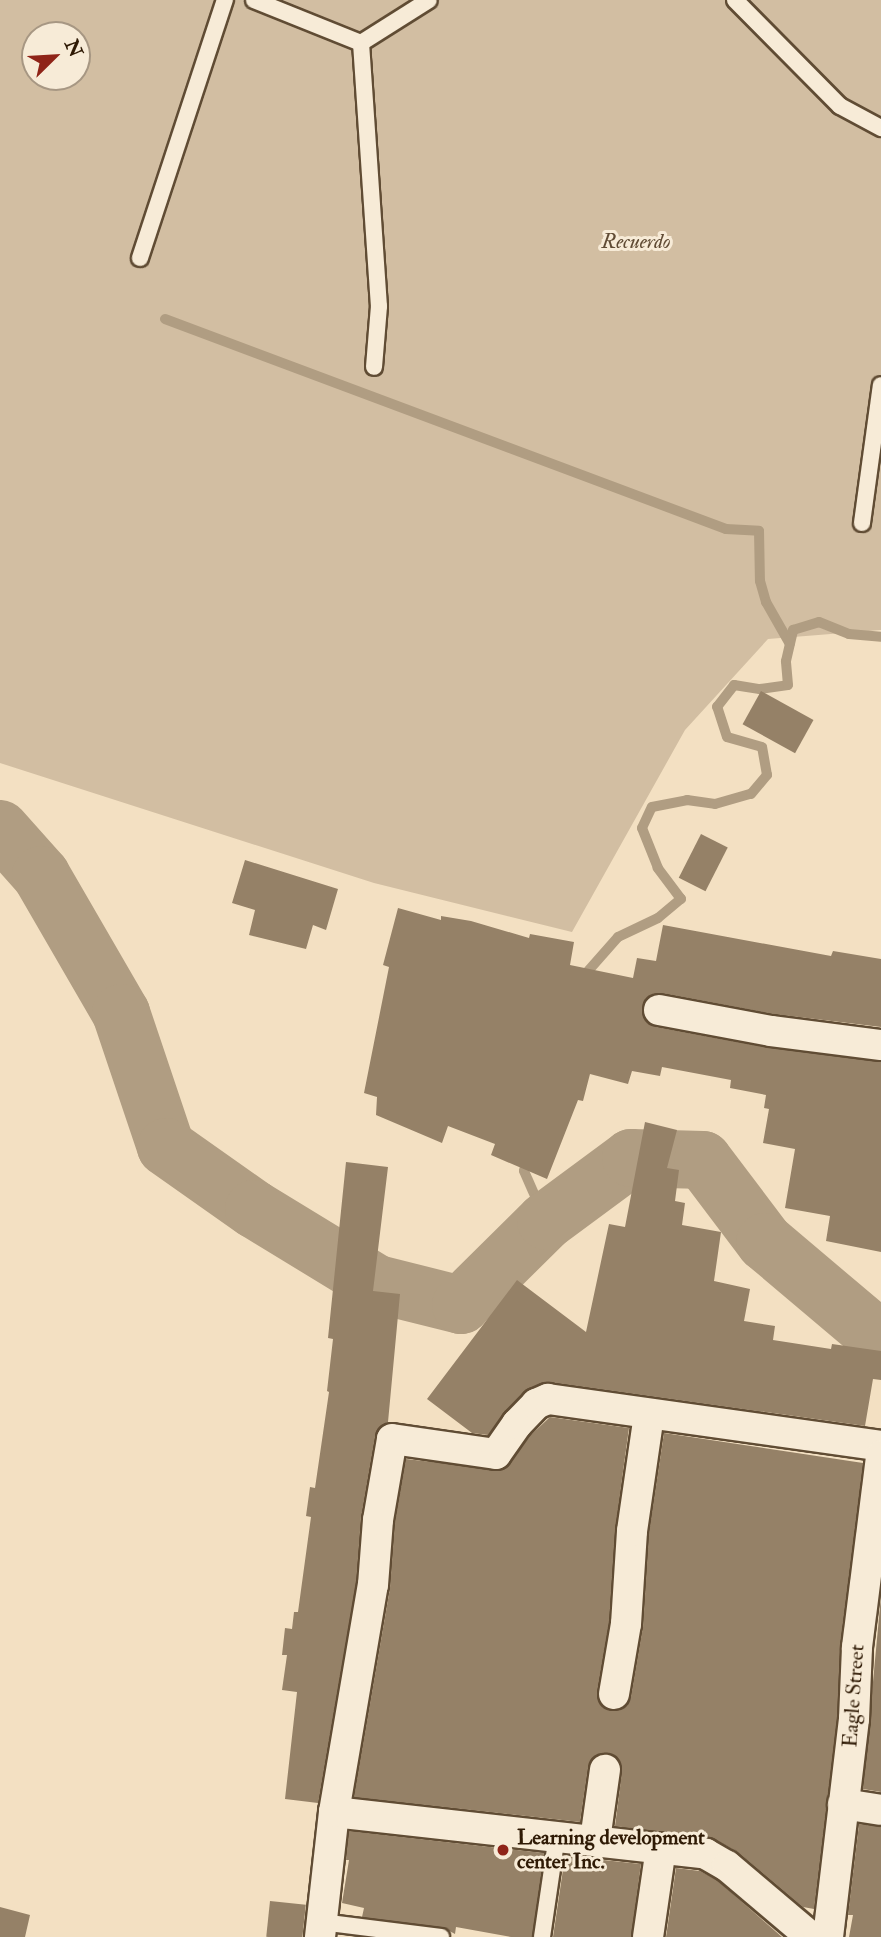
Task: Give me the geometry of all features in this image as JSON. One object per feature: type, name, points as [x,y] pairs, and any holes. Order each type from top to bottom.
[{"type":"street","points":[[659,1010],[771,1031],[881,1045]]},
{"type":"street","points":[[321,1929],[334,1812],[373,1585],[378,1520],[392,1439],[496,1454],[517,1424],[542,1400],[881,1446]]},
{"type":"street","points":[[614,1694],[626,1624],[631,1541],[649,1415]]},
{"type":"street","name":"Eagle Street","points":[[828,1937],[854,1719],[857,1647],[881,1456]]},
{"type":"street","points":[[595,1840],[605,1770]]},
{"type":"street","points":[[843,1804],[881,1810]]},
{"type":"street","points":[[334,1812],[706,1854],[727,1866],[811,1937]]},
{"type":"street","points":[[648,1937],[661,1848]]},
{"type":"lane","points":[[140,258],[225,0]]},
{"type":"lane","points":[[254,0],[361,43]]},
{"type":"lane","points":[[361,43],[429,0]]},
{"type":"lane","points":[[735,0],[840,106],[881,128]]},
{"type":"lane","points":[[361,43],[379,306],[374,367]]},
{"type":"lane","points":[[862,523],[881,385]]},
{"type":"lane","points":[[542,1937],[557,1836]]},
{"type":"lane","points":[[321,1929],[441,1937]]},
{"type":"green space","name":"Recuerdo","points":[[0,0],[881,0],[881,630],[768,639],[685,730],[572,932],[374,883],[0,763]]},
{"type":"building","points":[[761,691],[813,720],[795,753],[743,724]]},
{"type":"building","points":[[701,834],[728,848],[705,891],[679,878]]},
{"type":"building","points":[[245,860],[338,889],[326,930],[313,925],[306,949],[249,935],[255,910],[232,903]]},
{"type":"building","points":[[398,908],[441,920],[441,916],[471,921],[529,938],[530,934],[574,942],[570,965],[633,978],[637,958],[656,961],[663,925],[831,956],[833,951],[881,959],[881,1027],[774,1014],[662,993],[646,998],[642,1007],[647,1023],[656,1027],[769,1048],[881,1062],[881,1252],[826,1241],[830,1216],[785,1208],[795,1149],[763,1143],[769,1109],[764,1108],[766,1095],[730,1088],[731,1080],[662,1067],[660,1076],[632,1071],[628,1084],[590,1074],[583,1101],[578,1100],[547,1179],[491,1155],[495,1144],[448,1126],[442,1143],[376,1115],[377,1097],[364,1093],[389,967],[383,965]]},
{"type":"building","points":[[645,1122],[677,1130],[667,1168],[679,1170],[675,1201],[685,1203],[682,1225],[721,1232],[714,1281],[750,1289],[744,1321],[775,1326],[773,1340],[831,1349],[832,1344],[881,1351],[881,1380],[873,1379],[865,1426],[550,1382],[524,1392],[488,1435],[472,1433],[427,1399],[517,1280],[586,1332],[609,1224],[625,1227]]},
{"type":"building","points":[[346,1162],[388,1167],[373,1291],[400,1294],[388,1422],[379,1427],[375,1436],[361,1517],[356,1583],[318,1803],[285,1799],[297,1692],[282,1690],[287,1655],[282,1655],[285,1628],[292,1629],[294,1612],[298,1612],[311,1517],[306,1516],[310,1487],[315,1488],[329,1392],[333,1339],[328,1338]]},
{"type":"building","points":[[550,1417],[629,1428],[615,1530],[609,1622],[597,1691],[602,1707],[612,1711],[627,1706],[631,1697],[643,1627],[649,1533],[664,1433],[863,1463],[840,1645],[837,1718],[814,1909],[803,1907],[738,1852],[714,1839],[615,1826],[622,1772],[621,1763],[608,1753],[598,1754],[588,1767],[580,1822],[354,1797],[390,1588],[395,1522],[406,1459],[502,1470]]},
{"type":"building","points":[[881,1596],[881,1792],[863,1789]]},
{"type":"building","points":[[859,1824],[881,1827],[881,1937],[849,1937],[853,1915],[848,1915]]},
{"type":"building","points":[[349,1831],[544,1853],[532,1937],[511,1937],[456,1927],[455,1934],[442,1927],[362,1917],[364,1908],[342,1903],[349,1860],[346,1860]]},
{"type":"building","points":[[565,1856],[641,1864],[631,1937],[553,1937]]},
{"type":"building","points":[[676,1868],[700,1871],[717,1880],[782,1937],[666,1937]]},
{"type":"building","points":[[270,1901],[306,1905],[302,1937],[266,1937]]},
{"type":"building","points":[[0,1907],[30,1915],[25,1937],[0,1937]]},
{"type":"waterway","points":[[165,319],[726,529],[759,531],[760,581],[766,602],[790,644]]},
{"type":"waterway","points":[[581,979],[618,937],[658,918],[681,899],[658,868],[642,828],[652,807],[687,800],[715,804],[751,794],[767,775],[762,747],[727,737],[717,707],[734,685],[760,689],[788,685],[786,661],[793,630],[819,622],[849,634],[881,637]]},
{"type":"waterway","points":[[0,829],[41,875],[121,1013],[166,1147],[254,1209],[377,1284],[461,1305],[546,1221],[631,1158],[703,1160],[765,1242],[881,1340]]},
{"type":"waterway","points":[[527,1158],[524,1171],[546,1221]]},
{"type":"place","name":"Learning development center Inc.","points":[[503,1850]]}]
